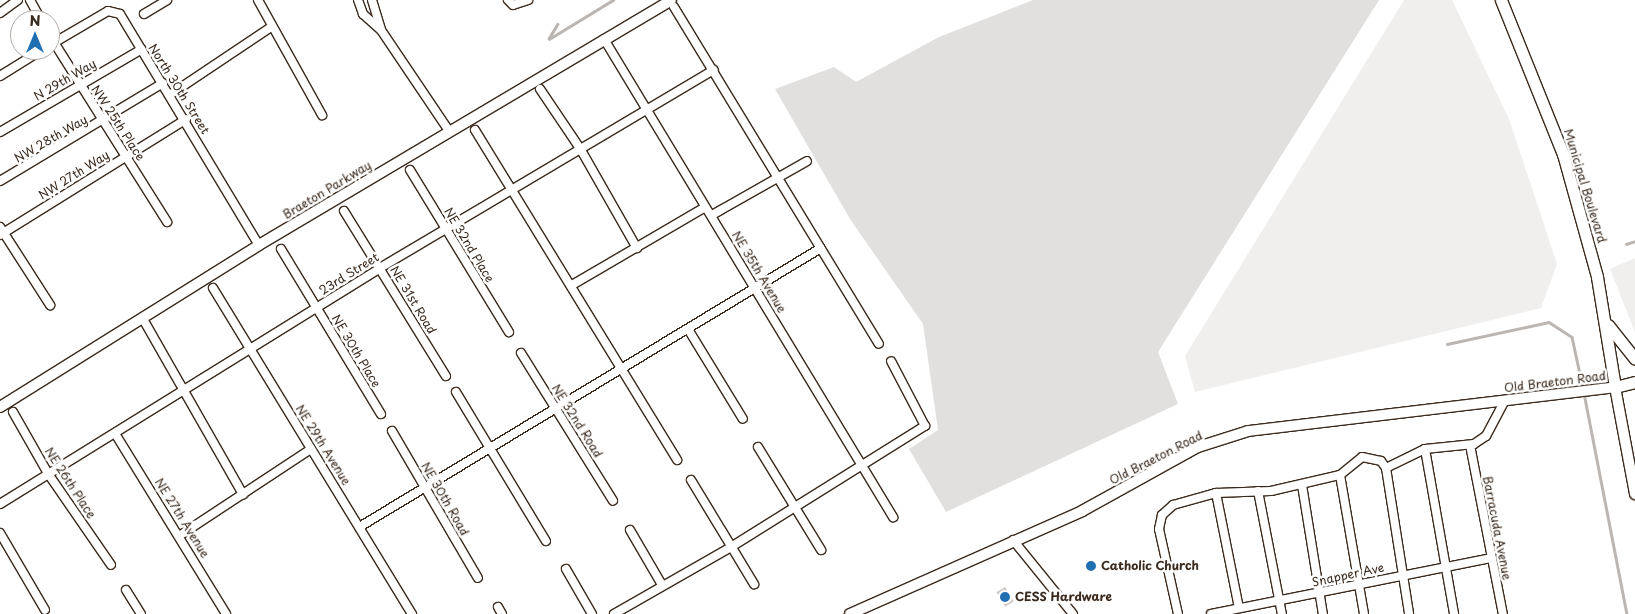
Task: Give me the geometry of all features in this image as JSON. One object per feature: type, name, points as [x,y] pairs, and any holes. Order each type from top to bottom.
[{"type":"main road","name":"Municipal Boulevard","points":[[1501,0],[1563,154],[1607,324],[1615,387]]},
{"type":"main road","points":[[1607,324],[1635,359]]},
{"type":"main road","points":[[1615,387],[1635,382]]},
{"type":"street","points":[[0,13],[18,0]]},
{"type":"street","points":[[144,14],[167,0]]},
{"type":"street","points":[[258,0],[271,27],[322,115]]},
{"type":"street","points":[[358,0],[363,14],[382,30]]},
{"type":"street","points":[[372,0],[382,30],[449,131]]},
{"type":"street","points":[[508,0],[513,5],[528,0]]},
{"type":"street","points":[[673,4],[880,344]]},
{"type":"street","name":"Braeton Parkway","points":[[0,407],[259,245],[449,131],[604,39],[673,4]]},
{"type":"street","name":"North 30th Street","points":[[60,36],[111,10],[120,14],[171,94],[259,245]]},
{"type":"street","points":[[171,94],[271,27]]},
{"type":"street","name":"NE 35th Avenue","points":[[604,39],[704,208],[712,214],[893,517]]},
{"type":"street","name":"N 29th Way","points":[[0,132],[142,49]]},
{"type":"street","name":"NW 25th Place","points":[[60,55],[167,222]]},
{"type":"street","points":[[0,76],[26,60]]},
{"type":"street","name":"23rd Street","points":[[0,504],[116,435],[185,389],[380,268],[714,70]]},
{"type":"street","name":"NW 28th Way","points":[[0,181],[103,121],[163,83]]},
{"type":"street","points":[[540,89],[581,150],[637,248]]},
{"type":"street","name":"NW 27th Way","points":[[1,232],[186,119]]},
{"type":"street","points":[[475,130],[623,366],[677,460]]},
{"type":"street","points":[[712,214],[807,161]]},
{"type":"street","name":"NE 32nd Place","points":[[410,170],[509,332]]},
{"type":"street","points":[[572,285],[704,208]]},
{"type":"street","name":"NE 31st Road","points":[[344,211],[446,376]]},
{"type":"street","points":[[1,232],[50,305]]},
{"type":"street","points":[[361,526],[556,409],[623,366],[688,329],[754,286],[821,248]]},
{"type":"street","name":"NE 30th Place","points":[[281,249],[381,414]]},
{"type":"street","name":"NE 29th Avenue","points":[[214,288],[311,449],[361,526],[412,614]]},
{"type":"street","points":[[143,319],[244,494]]},
{"type":"street","points":[[688,329],[743,419]]},
{"type":"street","name":"NE 32nd Road","points":[[521,353],[613,501]]},
{"type":"street","points":[[614,614],[731,547],[925,426],[891,361]]},
{"type":"street","points":[[1615,387],[1635,492]]},
{"type":"street","name":"Old Braeton Road","points":[[850,614],[1082,511],[1198,447],[1248,432],[1615,387]]},
{"type":"street","points":[[456,392],[546,541]]},
{"type":"street","points":[[1386,468],[1425,449],[1470,445],[1486,436],[1505,401]]},
{"type":"street","name":"NE 26th Place","points":[[13,412],[49,475],[111,565]]},
{"type":"street","name":"NE 30th Road","points":[[392,431],[478,578]]},
{"type":"street","name":"NE 27th Avenue","points":[[116,435],[224,613]]},
{"type":"street","name":"Barracuda Avenue","points":[[1470,445],[1502,614]]},
{"type":"street","points":[[758,446],[821,550]]},
{"type":"street","points":[[179,536],[311,449]]},
{"type":"street","points":[[1425,449],[1454,614]]},
{"type":"street","points":[[1178,614],[1159,522],[1173,504],[1216,492],[1258,491],[1302,485],[1340,475],[1362,457],[1381,461],[1386,468],[1409,614]]},
{"type":"street","points":[[1340,475],[1364,614]]},
{"type":"street","points":[[691,480],[754,584]]},
{"type":"street","points":[[1302,485],[1323,614]]},
{"type":"street","points":[[1258,491],[1282,614]]},
{"type":"street","points":[[1216,492],[1240,608]]},
{"type":"street","points":[[630,530],[662,585]]},
{"type":"street","points":[[0,533],[44,610]]},
{"type":"street","points":[[1013,540],[1073,614]]},
{"type":"street","name":"Snapper Ave","points":[[1211,614],[1490,558]]},
{"type":"street","points":[[566,569],[592,614]]},
{"type":"street","points":[[126,590],[141,614]]},
{"type":"shaded area","points":[[1033,0],[1379,0],[1158,352],[1178,404],[946,512],[909,449],[938,430],[923,324],[850,219],[775,89],[834,67],[856,82],[939,37]]},
{"type":"shaded area","points":[[1404,0],[1452,0],[1509,119],[1557,264],[1541,308],[1195,392],[1185,356]]},
{"type":"shaded area","points":[[1635,258],[1635,332],[1610,269]]},
{"type":"building","name":"CESS Hardware","points":[[1005,587],[1014,602],[1005,607],[996,592]]},
{"type":"waterway","points":[[558,24],[549,39],[613,0]]},
{"type":"waterway","points":[[1626,244],[1635,241]]},
{"type":"waterway","points":[[1447,344],[1549,322],[1572,337],[1583,388]]},
{"type":"waterway","points":[[1584,393],[1627,614]]},
{"type":"place","name":"Catholic Church","points":[[1091,566]]},
{"type":"place","name":"CESS Hardware","points":[[1005,597]]}]
